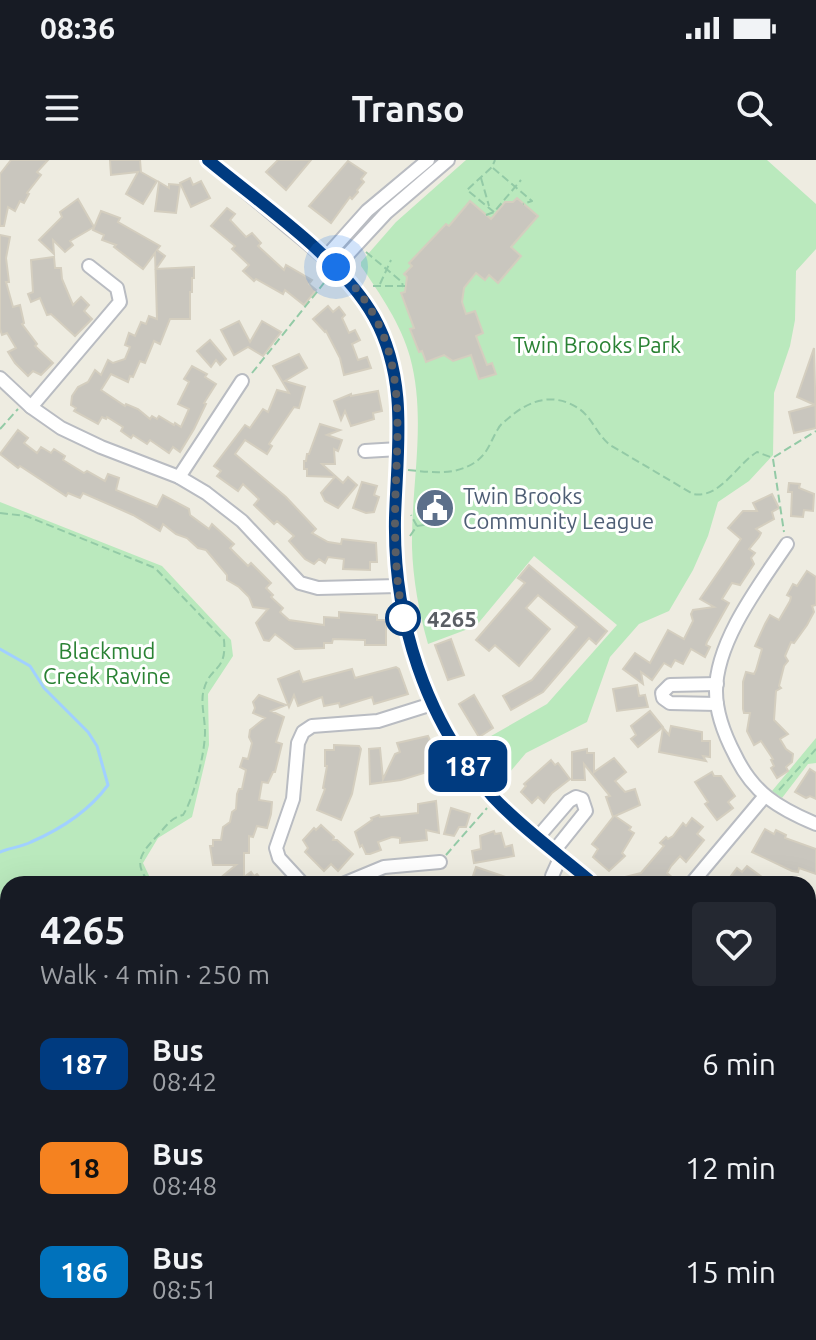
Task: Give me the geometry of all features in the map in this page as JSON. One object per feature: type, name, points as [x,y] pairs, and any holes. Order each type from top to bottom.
[{"type":"street","points":[[208,160],[325,258],[333,271],[366,304],[386,344],[395,373],[399,407],[395,518],[398,586],[410,645],[432,704],[464,761],[495,799],[581,876]]},
{"type":"street","points":[[325,258],[367,211],[428,160]]},
{"type":"street","points":[[333,271],[386,213],[448,160]]},
{"type":"street","points":[[25,407],[120,302],[117,288],[89,266]]},
{"type":"street","points":[[0,378],[25,407],[78,437],[179,477],[230,511],[294,579],[305,586],[398,586]]},
{"type":"street","points":[[179,477],[242,381]]},
{"type":"street","points":[[365,451],[399,449]]},
{"type":"street","points":[[787,544],[737,623],[717,684],[717,704],[727,740],[739,763],[770,796],[816,824]]},
{"type":"street","points":[[717,684],[670,685],[662,696],[670,703],[717,704]]},
{"type":"street","points":[[296,876],[279,858],[276,848],[293,799],[298,743],[303,732],[312,726],[378,721],[432,704]]},
{"type":"street","points":[[698,876],[770,796]]},
{"type":"street","points":[[538,837],[569,801],[576,797],[582,799],[586,811],[557,853],[552,876]]},
{"type":"street","points":[[362,876],[384,867],[440,862]]},
{"type":"path","points":[[494,212],[467,190],[492,167],[495,160]]},
{"type":"path","points":[[492,167],[532,201],[523,204]]},
{"type":"path","points":[[480,177],[489,208]]},
{"type":"path","points":[[486,215],[494,212],[521,180]]},
{"type":"path","points":[[365,251],[404,286],[373,286]]},
{"type":"path","points":[[380,285],[391,260]]},
{"type":"path","points":[[242,381],[257,369],[333,271]]},
{"type":"path","points":[[408,470],[443,473],[467,467],[490,447],[501,424],[525,405],[548,399],[578,408],[610,445],[693,494],[707,495],[715,491],[757,452],[773,458]]},
{"type":"path","points":[[0,429],[25,407]]},
{"type":"path","points":[[773,458],[816,431]]},
{"type":"path","points":[[773,458],[787,544]]},
{"type":"path","points":[[0,513],[26,516],[155,568],[224,640],[225,654],[221,665],[207,681],[203,691],[205,734],[189,806],[183,815],[174,817],[141,852],[140,865],[146,876]]},
{"type":"path","points":[[411,515],[417,526]]},
{"type":"path","points":[[410,536],[417,526],[438,523]]},
{"type":"path","points":[[770,796],[816,749]]},
{"type":"path","points":[[440,862],[487,808]]},
{"type":"green space","name":"Twin Brooks Park","points":[[466,160],[767,160],[816,204],[816,249],[796,271],[795,320],[774,393],[773,455],[749,481],[718,502],[693,570],[669,611],[639,624],[610,657],[587,722],[526,753],[499,785],[470,748],[547,704],[617,625],[534,556],[476,626],[428,644],[417,596],[413,559],[418,428],[415,380],[401,333],[361,262],[396,222]]},
{"type":"green space","name":"Blackmud Creek Ravine","points":[[0,502],[162,566],[231,640],[233,656],[208,694],[209,745],[192,817],[158,838],[143,863],[149,876],[0,876]]},
{"type":"green space","points":[[816,738],[816,763],[808,764],[782,798],[772,791]]},
{"type":"building","points":[[11,160],[48,160],[37,172],[41,175],[27,193],[24,203],[20,201],[15,211],[8,207],[4,226],[0,226],[0,174]]},
{"type":"building","points":[[110,160],[140,160],[141,172],[157,181],[143,204],[126,194],[138,172],[111,175]]},
{"type":"building","points":[[278,160],[311,160],[286,190],[266,172]]},
{"type":"building","points":[[348,161],[366,173],[361,179],[364,182],[331,223],[309,206]]},
{"type":"building","points":[[190,178],[193,185],[201,181],[210,198],[191,207],[180,183]]},
{"type":"building","points":[[159,182],[169,188],[169,184],[180,185],[176,213],[155,211]]},
{"type":"building","points":[[517,198],[538,216],[511,247],[521,256],[498,283],[489,275],[485,280],[476,273],[464,288],[462,302],[466,314],[475,311],[483,333],[476,336],[487,365],[492,363],[496,374],[479,379],[471,355],[453,361],[444,355],[426,362],[410,329],[414,328],[401,293],[405,292],[407,277],[404,274],[412,266],[409,263],[446,224],[449,226],[470,201],[491,219],[505,202],[513,202]]},
{"type":"building","points":[[78,199],[94,227],[70,241],[73,245],[65,252],[53,240],[54,254],[39,240],[62,217],[60,212]]},
{"type":"building","points":[[227,208],[235,214],[230,220],[246,237],[252,233],[261,243],[258,246],[284,270],[286,265],[312,280],[309,284],[316,290],[304,305],[285,290],[283,294],[256,279],[254,281],[243,271],[249,265],[232,249],[235,246],[211,226]]},
{"type":"building","points":[[101,211],[120,218],[118,222],[160,246],[157,250],[165,256],[156,269],[194,267],[190,319],[170,319],[160,344],[154,341],[145,363],[140,361],[133,377],[130,376],[128,382],[111,374],[101,390],[125,406],[138,409],[150,419],[159,416],[181,427],[189,409],[178,404],[189,382],[184,379],[192,366],[207,374],[205,377],[216,384],[180,452],[173,447],[169,453],[150,440],[147,444],[133,435],[131,438],[121,431],[123,427],[107,417],[102,417],[98,424],[74,411],[76,408],[71,405],[78,387],[88,382],[95,370],[101,375],[108,360],[113,363],[125,359],[130,347],[125,345],[129,333],[135,336],[141,322],[146,324],[149,316],[157,319],[155,253],[143,269],[114,247],[116,245],[102,240],[104,235],[93,230]]},
{"type":"building","points":[[0,235],[10,237],[6,258],[9,282],[6,282],[13,307],[20,305],[22,324],[37,344],[35,346],[53,363],[41,375],[33,371],[28,376],[15,363],[8,352],[16,348],[7,333],[2,335],[0,329]]},
{"type":"building","points":[[54,257],[55,268],[61,268],[62,279],[73,305],[81,297],[89,305],[84,311],[92,319],[75,336],[51,314],[47,315],[40,298],[31,302],[28,294],[33,292],[31,260]]},
{"type":"building","points":[[328,306],[333,312],[339,307],[345,315],[342,318],[349,333],[355,330],[360,340],[352,344],[358,360],[367,357],[371,368],[344,375],[340,358],[326,331],[313,319]]},
{"type":"building","points":[[239,321],[250,342],[262,321],[281,332],[263,356],[248,347],[234,355],[221,330]]},
{"type":"building","points":[[210,340],[226,359],[220,365],[216,360],[211,367],[197,351]]},
{"type":"building","points":[[814,348],[816,428],[794,433],[789,412],[815,405],[797,397]]},
{"type":"building","points":[[299,354],[307,368],[285,381],[305,387],[299,408],[294,407],[269,444],[272,446],[267,454],[245,440],[235,454],[286,497],[316,529],[312,533],[328,542],[341,544],[342,539],[376,543],[377,562],[370,562],[370,570],[343,569],[344,559],[328,557],[325,563],[319,559],[314,564],[305,559],[289,541],[294,536],[277,521],[274,524],[254,505],[259,499],[243,484],[238,491],[217,476],[221,471],[214,466],[245,425],[250,428],[263,409],[268,412],[277,390],[289,393],[273,366]]},
{"type":"building","points":[[378,391],[382,411],[373,413],[374,419],[351,426],[345,411],[341,420],[334,401],[351,394]]},
{"type":"building","points":[[320,424],[340,430],[327,435],[342,440],[338,451],[334,449],[335,464],[322,464],[343,483],[348,477],[357,485],[338,508],[325,501],[321,493],[335,477],[307,476],[307,469],[304,469],[304,461]]},
{"type":"building","points":[[18,430],[28,438],[24,443],[37,453],[41,447],[51,453],[54,449],[65,456],[63,460],[84,473],[87,471],[105,481],[108,474],[119,478],[116,490],[157,507],[163,495],[189,509],[190,515],[209,529],[212,524],[234,544],[230,548],[248,566],[251,563],[271,583],[266,588],[283,608],[280,612],[289,620],[324,625],[324,617],[339,618],[339,612],[377,615],[377,620],[386,620],[386,645],[365,645],[365,640],[333,639],[332,643],[324,643],[324,648],[295,649],[275,634],[269,641],[264,640],[256,623],[268,609],[253,607],[249,597],[227,580],[227,575],[206,550],[198,548],[163,524],[160,531],[83,493],[80,498],[68,493],[66,496],[20,466],[18,468],[0,454]]},
{"type":"building","points":[[362,482],[377,486],[374,495],[379,497],[374,512],[366,513],[353,508]]},
{"type":"building","points":[[789,483],[800,484],[799,488],[814,494],[813,511],[804,510],[803,517],[791,516],[792,492],[788,492]]},
{"type":"building","name":"Twin Brooks Community League","points":[[443,492],[445,522],[428,524],[426,493]]},
{"type":"building","points":[[772,494],[779,508],[772,512],[774,519],[756,529],[761,533],[749,549],[755,553],[751,558],[754,564],[740,585],[732,583],[722,599],[729,603],[707,642],[706,645],[710,647],[705,657],[691,649],[683,664],[675,660],[671,667],[664,663],[652,680],[641,672],[643,684],[623,669],[635,653],[650,663],[668,630],[684,639],[693,621],[693,610],[714,607],[700,599],[741,539],[728,528],[743,511],[757,511],[753,503]]},
{"type":"building","points":[[529,565],[607,631],[596,644],[589,638],[543,692],[511,710],[503,696],[532,680],[577,627],[538,595],[526,608],[550,629],[519,666],[495,645],[489,651],[476,640],[525,583],[518,578]]},
{"type":"building","points":[[807,571],[816,577],[816,605],[812,606],[814,612],[807,625],[794,643],[791,642],[785,656],[788,661],[784,666],[781,688],[776,691],[774,720],[788,734],[780,739],[793,754],[792,762],[786,767],[788,771],[777,778],[771,768],[774,766],[773,759],[761,741],[754,745],[747,731],[750,713],[744,713],[743,709],[743,682],[746,672],[754,674],[756,670],[762,649],[755,646],[770,615],[779,620],[790,601],[791,597],[787,595],[793,584],[797,586]]},
{"type":"building","points":[[451,639],[464,675],[448,680],[435,645]]},
{"type":"building","points":[[396,667],[408,694],[374,704],[372,697],[340,707],[339,703],[324,706],[322,697],[298,706],[294,695],[289,707],[278,679],[299,671],[303,682],[352,669],[355,678]]},
{"type":"building","points":[[637,685],[639,696],[645,695],[648,707],[617,711],[613,689]]},
{"type":"building","points":[[259,695],[286,705],[271,711],[284,717],[276,742],[282,744],[275,772],[268,783],[262,782],[259,800],[272,802],[271,814],[267,828],[257,826],[253,837],[249,836],[249,853],[244,853],[244,876],[223,876],[236,865],[213,865],[210,846],[213,846],[213,840],[221,840],[223,827],[230,822],[236,809],[237,794],[242,789],[246,770],[240,767],[243,758],[248,759],[252,743],[250,730],[265,718],[253,713],[253,702]]},
{"type":"building","points":[[474,695],[493,728],[479,737],[459,704]]},
{"type":"building","points":[[650,711],[663,727],[638,747],[631,739],[636,735],[631,726]]},
{"type":"building","points":[[671,726],[702,732],[702,741],[710,741],[710,757],[703,756],[706,761],[659,752],[663,728],[669,735]]},
{"type":"building","points":[[428,736],[441,764],[437,769],[401,780],[370,784],[369,749],[380,748],[383,779],[395,754],[400,752],[397,743]]},
{"type":"building","points":[[334,745],[359,746],[361,749],[352,794],[341,820],[317,810],[325,789],[325,750],[334,750]]},
{"type":"building","points":[[587,749],[587,753],[594,753],[594,772],[614,758],[626,772],[615,781],[625,792],[635,789],[640,805],[615,816],[631,827],[629,830],[634,833],[622,853],[625,856],[609,871],[593,857],[598,849],[592,844],[613,817],[606,797],[610,796],[584,764],[585,780],[572,780],[572,752]]},
{"type":"building","points":[[551,760],[555,765],[558,763],[570,779],[544,803],[538,797],[532,803],[521,792],[526,786],[524,784]]},
{"type":"building","points":[[810,769],[816,773],[816,799],[795,792]]},
{"type":"building","points":[[712,772],[714,776],[721,776],[735,796],[728,802],[733,808],[717,820],[695,782]]},
{"type":"building","points":[[436,801],[439,833],[426,830],[427,840],[400,843],[400,838],[392,837],[378,842],[381,850],[370,854],[366,854],[362,845],[360,847],[355,832],[371,818],[418,813],[418,804]]},
{"type":"building","points":[[451,808],[470,814],[466,827],[459,827],[454,836],[444,834]]},
{"type":"building","points":[[692,818],[703,827],[697,834],[704,840],[686,862],[680,856],[667,873],[671,876],[629,876],[641,873],[664,846],[660,843],[666,837],[673,836],[683,823],[686,826]]},
{"type":"building","points":[[321,825],[334,837],[333,840],[353,854],[338,871],[331,864],[324,871],[305,852],[308,848],[303,840]]},
{"type":"building","points":[[765,829],[774,834],[776,830],[786,835],[785,838],[816,849],[816,874],[799,868],[798,872],[792,871],[752,852]]},
{"type":"building","points":[[494,831],[495,834],[501,833],[505,847],[512,845],[514,856],[474,863],[472,851],[481,849],[480,836]]},
{"type":"building","points":[[747,866],[761,876],[731,876],[737,868],[742,872]]},
{"type":"building","points":[[476,867],[503,876],[473,876]]},
{"type":"waterway","points":[[0,649],[30,666],[44,688],[88,732],[97,746],[108,785],[92,803],[64,825],[27,844],[0,852]]},
{"type":"bus line","name":"187","points":[[208,160],[340,270],[374,317],[395,373],[399,407],[395,518],[398,590],[410,645],[432,704],[464,761],[495,799],[584,876]]},
{"type":"place","name":"Twin Brooks Community League","points":[[435,508]]},
{"type":"place","name":"4265","points":[[403,618]]},
{"type":"route","points":[[336,267],[374,317],[395,373],[400,427],[395,518],[398,586],[403,618]]}]
